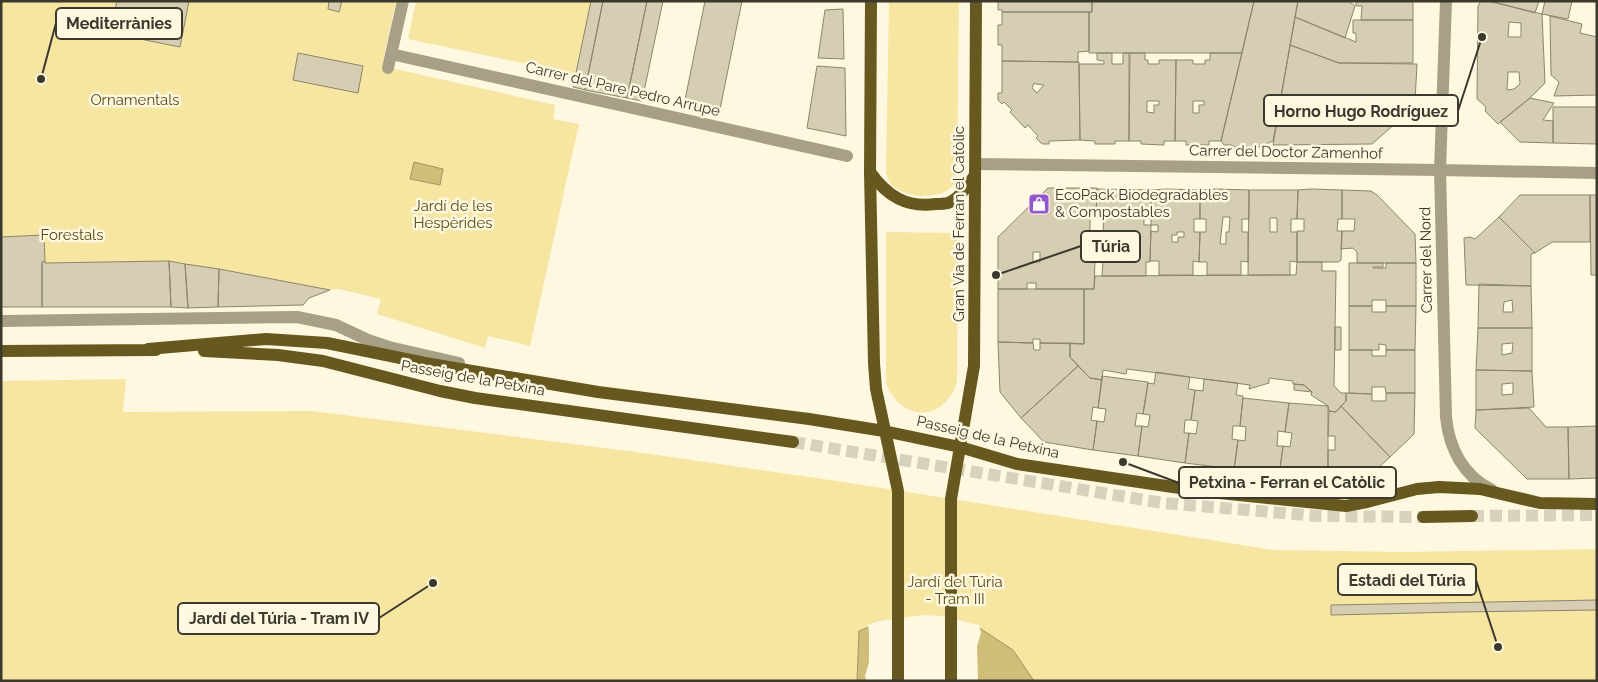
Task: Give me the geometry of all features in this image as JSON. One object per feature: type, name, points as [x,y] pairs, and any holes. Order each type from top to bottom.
[{"type":"main road","points":[[871,1],[870,172],[874,363],[876,389],[898,491],[898,681]]},
{"type":"main road","name":"Gran Via de Ferran el Catòlic","points":[[951,681],[951,499],[974,366],[976,1]]},
{"type":"main road","points":[[870,172],[880,187],[895,198],[922,206],[947,203],[962,192],[975,170]]},
{"type":"main road","name":"Passeig de la Petxina","points":[[148,349],[266,339],[293,339],[327,343],[425,363],[598,392],[809,419],[884,431],[960,447],[994,458],[1027,465],[1200,491],[1329,505],[1346,506],[1417,489],[1439,487],[1480,489],[1540,504],[1597,504]]},
{"type":"main road","name":"Passeig de la Petxina","points":[[1,351],[148,349],[249,353],[322,361],[475,398],[793,442]]},
{"type":"main road","points":[[1423,517],[1472,516]]},
{"type":"street","points":[[388,68],[403,1]]},
{"type":"street","name":"Carrer del Nord","points":[[1446,1],[1440,170],[1448,433],[1453,449],[1472,477],[1480,484],[1501,494]]},
{"type":"street","name":"Carrer del Pare Pedro Arrupe","points":[[391,54],[847,156]]},
{"type":"street","name":"Carrer del Doctor Zamenhof","points":[[975,170],[1440,170],[1597,173]]},
{"type":"street","name":"Passeig de la Petxina","points":[[1,321],[297,317],[336,325],[368,340],[390,347],[519,378]]},
{"type":"green space","points":[[1,1],[396,1],[382,66],[555,105],[553,119],[579,124],[530,346],[488,336],[485,348],[377,314],[381,299],[339,289],[330,290],[169,261],[45,263],[44,235],[1,237]]},
{"type":"green space","points":[[416,1],[591,1],[575,74],[408,39]]},
{"type":"green space","points":[[889,1],[959,1],[957,179],[952,186],[937,195],[918,196],[900,191],[890,183],[886,174]]},
{"type":"green space","points":[[886,232],[958,233],[957,383],[951,396],[932,411],[922,413],[911,411],[901,405],[893,396],[886,383]]},
{"type":"green space","name":"Jardí del Túria - Tram III","points":[[126,379],[123,412],[312,411],[636,452],[844,482],[1274,550],[1404,552],[1597,549],[1597,681],[1,681],[1,381]]},
{"type":"shaded area","points":[[414,162],[443,169],[440,185],[410,179]]},
{"type":"shaded area","points":[[879,623],[978,627],[1013,650],[1034,681],[857,681],[859,631]]},
{"type":"pier","points":[[922,615],[941,616],[979,625],[981,633],[977,646],[978,681],[867,681],[865,676],[869,662],[868,625],[879,621]]},
{"type":"building","points":[[117,1],[189,1],[180,47],[110,33]]},
{"type":"building","points":[[329,1],[342,1],[339,12],[328,9]]},
{"type":"building","points":[[591,1],[603,1],[585,90],[573,87]]},
{"type":"building","points":[[603,1],[647,1],[627,98],[585,90]]},
{"type":"building","points":[[647,1],[663,1],[642,101],[627,98]]},
{"type":"building","points":[[705,1],[742,1],[720,109],[685,100]]},
{"type":"building","points":[[998,1],[1092,1],[1092,12],[1002,12],[1002,10],[998,10]]},
{"type":"building","points":[[1092,1],[1254,1],[1242,53],[1089,53],[1089,12],[1092,12]]},
{"type":"building","points":[[1254,1],[1298,1],[1273,141],[1260,147],[1234,147],[1232,145],[1224,145],[1221,141]]},
{"type":"building","points":[[1298,1],[1348,1],[1355,6],[1345,38],[1295,17]]},
{"type":"building","points":[[1356,1],[1413,1],[1413,20],[1361,20],[1362,6],[1356,6]]},
{"type":"building","points":[[1481,1],[1489,1],[1542,14],[1545,83],[1498,124],[1485,111],[1486,107],[1477,99],[1478,6]],"holes":[[[1509,22],[1521,23],[1521,37],[1508,37]],[[1508,72],[1519,72],[1520,84],[1514,89],[1507,90]]]},
{"type":"building","points":[[1489,1],[1539,1],[1535,13]]},
{"type":"building","points":[[1545,1],[1572,1],[1568,19],[1542,14]]},
{"type":"building","points":[[843,9],[844,59],[818,58],[825,10]]},
{"type":"building","points":[[1002,12],[1089,12],[1089,51],[1078,52],[1078,62],[1002,61],[1002,45],[998,45],[998,25],[1002,25]]},
{"type":"building","points":[[1550,16],[1582,24],[1580,33],[1597,37],[1597,95],[1554,96],[1559,82],[1551,75]]},
{"type":"building","points":[[1295,17],[1356,42],[1356,33],[1353,33],[1353,20],[1413,20],[1413,63],[1339,63],[1290,45]]},
{"type":"building","points":[[1290,45],[1339,63],[1417,64],[1415,102],[1396,123],[1372,144],[1273,145]]},
{"type":"building","points":[[298,53],[363,66],[358,93],[293,80]]},
{"type":"building","points":[[1097,53],[1112,53],[1112,64],[1123,64],[1123,53],[1129,53],[1129,141],[1115,141],[1115,144],[1095,144],[1095,141],[1080,140],[1079,64],[1104,64],[1104,61],[1097,60]]},
{"type":"building","points":[[1130,53],[1145,53],[1145,60],[1148,60],[1148,64],[1159,64],[1159,60],[1176,60],[1175,141],[1164,141],[1164,145],[1141,144],[1141,141],[1129,141]],"holes":[[[1147,101],[1159,101],[1159,105],[1154,105],[1154,113],[1147,112]]]},
{"type":"building","points":[[1210,53],[1242,53],[1221,141],[1209,141],[1209,145],[1186,145],[1186,141],[1175,141],[1176,60],[1193,60],[1193,64],[1205,64],[1205,60],[1210,60]],"holes":[[[1193,101],[1204,101],[1204,105],[1199,105],[1199,113],[1193,113]]]},
{"type":"building","points":[[1002,61],[1079,62],[1080,140],[1049,141],[1049,144],[1042,144],[1036,138],[1038,136],[1028,125],[1025,128],[1010,112],[1012,110],[1004,102],[1002,104],[998,100],[998,93],[1002,93]],"holes":[[[1034,83],[1044,85],[1037,93],[1032,88]]]},
{"type":"building","points":[[817,66],[845,68],[846,136],[807,128]]},
{"type":"building","points":[[1530,98],[1554,103],[1543,120],[1553,121],[1553,143],[1520,142],[1500,122]]},
{"type":"building","points":[[1553,107],[1597,107],[1597,144],[1553,143]]},
{"type":"building","points":[[1048,188],[1097,188],[1096,218],[1090,218],[1090,231],[1096,231],[1094,289],[1036,289],[1036,283],[1027,283],[1027,289],[998,289],[998,237]],"holes":[[[1033,252],[1040,252],[1040,262],[1033,262]]]},
{"type":"building","points":[[1097,189],[1151,190],[1151,218],[1144,218],[1144,225],[1151,225],[1150,262],[1146,262],[1146,276],[1102,276],[1103,261],[1095,261],[1096,231],[1103,231],[1104,218],[1096,218]],"holes":[[[1119,231],[1121,231],[1121,237],[1124,237],[1125,231],[1131,231],[1130,244],[1124,244],[1124,239],[1119,239]]]},
{"type":"building","points":[[1151,190],[1200,190],[1200,219],[1194,219],[1194,232],[1200,232],[1199,262],[1193,261],[1193,275],[1159,275],[1159,261],[1150,261],[1151,231],[1158,232],[1158,225],[1151,225]],"holes":[[[1177,232],[1184,232],[1184,237],[1178,237],[1178,242],[1172,242],[1172,235],[1177,235]]]},
{"type":"building","points":[[1200,190],[1249,190],[1249,219],[1242,219],[1242,232],[1248,232],[1248,262],[1241,261],[1241,275],[1207,275],[1207,262],[1199,262],[1200,232],[1206,232],[1206,219],[1200,219]],"holes":[[[1223,217],[1230,217],[1229,232],[1226,232],[1226,244],[1220,244]]]},
{"type":"building","points":[[1249,190],[1298,190],[1297,219],[1291,219],[1291,232],[1297,232],[1297,262],[1290,261],[1290,275],[1248,275]],"holes":[[[1270,218],[1277,218],[1277,232],[1270,232]]]},
{"type":"building","points":[[1298,190],[1342,190],[1342,219],[1338,219],[1337,231],[1342,231],[1341,260],[1338,262],[1297,262],[1297,231],[1304,231],[1304,219],[1297,219]]},
{"type":"building","points":[[1342,190],[1371,191],[1377,195],[1415,234],[1416,263],[1357,263],[1357,252],[1353,248],[1341,249],[1342,231],[1354,231],[1355,219],[1342,219]]},
{"type":"building","points":[[1520,195],[1590,195],[1590,242],[1552,242],[1535,253],[1499,217]]},
{"type":"building","points":[[1590,195],[1597,195],[1597,275],[1591,275]]},
{"type":"building","points":[[1499,217],[1535,253],[1531,254],[1531,286],[1466,285],[1464,238],[1470,237],[1475,239]]},
{"type":"building","points":[[44,235],[45,261],[42,262],[42,307],[1,307],[1,237]]},
{"type":"building","points":[[45,261],[45,263],[169,261],[171,307],[42,307],[42,262]]},
{"type":"building","points":[[169,261],[185,264],[188,308],[171,307]]},
{"type":"building","points":[[1297,262],[1322,262],[1322,271],[1336,271],[1334,386],[1341,393],[1346,393],[1346,401],[1336,412],[1329,411],[1328,406],[1311,395],[1312,392],[1304,385],[1293,384],[1293,381],[1269,378],[1269,383],[1249,389],[1250,385],[1127,369],[1126,374],[1103,370],[1102,380],[1090,378],[1070,357],[1070,343],[1084,344],[1084,289],[1094,289],[1095,276],[1296,275]]},
{"type":"building","points":[[1349,263],[1383,263],[1383,267],[1373,268],[1386,268],[1386,263],[1416,263],[1416,306],[1386,306],[1386,300],[1372,300],[1372,306],[1349,306]]},
{"type":"building","points":[[185,264],[219,269],[218,307],[188,308]]},
{"type":"building","points":[[219,269],[330,290],[309,298],[303,305],[218,307]]},
{"type":"building","points":[[1479,284],[1531,286],[1532,328],[1478,328]],"holes":[[[1512,300],[1513,312],[1503,312],[1504,302]]]},
{"type":"building","points":[[998,289],[1084,289],[1084,344],[1040,343],[1040,339],[1033,339],[1033,343],[998,342]]},
{"type":"building","points":[[1349,306],[1372,306],[1372,312],[1386,312],[1386,306],[1416,306],[1415,350],[1386,350],[1386,345],[1379,344],[1379,350],[1349,350]]},
{"type":"building","points":[[1335,327],[1341,327],[1341,350],[1335,350]]},
{"type":"building","points":[[1478,328],[1532,328],[1532,371],[1476,370]],"holes":[[[1513,343],[1512,353],[1502,355],[1502,344]]]},
{"type":"building","points":[[998,342],[1033,343],[1034,350],[1040,350],[1040,343],[1070,343],[1070,357],[1078,366],[1021,418],[1000,392]]},
{"type":"building","points":[[1349,350],[1372,350],[1372,356],[1386,356],[1386,350],[1415,350],[1415,393],[1386,393],[1385,387],[1372,387],[1372,394],[1349,393]]},
{"type":"building","points":[[1078,366],[1090,378],[1102,380],[1098,408],[1093,407],[1091,420],[1097,421],[1093,450],[1044,442],[1021,418]]},
{"type":"building","points":[[1476,370],[1532,371],[1534,407],[1476,410]],"holes":[[[1513,383],[1513,394],[1502,395],[1502,384]]]},
{"type":"building","points":[[1156,372],[1190,377],[1188,389],[1195,390],[1191,420],[1185,420],[1184,433],[1189,433],[1185,463],[1138,456],[1142,426],[1148,427],[1150,415],[1143,414],[1148,383],[1154,384]]},
{"type":"building","points":[[1102,376],[1148,382],[1143,414],[1137,413],[1135,426],[1142,426],[1138,456],[1093,450],[1097,421],[1104,422],[1106,409],[1098,408]]},
{"type":"building","points":[[1204,379],[1238,383],[1236,395],[1243,396],[1240,426],[1233,426],[1232,439],[1238,440],[1234,469],[1185,463],[1189,433],[1196,434],[1198,421],[1191,420],[1195,390],[1203,391]]},
{"type":"building","points":[[1294,384],[1304,385],[1312,392],[1294,390]]},
{"type":"building","points":[[1346,393],[1372,394],[1372,401],[1386,401],[1386,393],[1415,393],[1414,434],[1390,457],[1341,406],[1346,401]]},
{"type":"building","points":[[1243,398],[1289,403],[1285,432],[1278,431],[1277,446],[1283,446],[1279,476],[1234,470],[1238,440],[1245,441],[1246,427],[1240,426]]},
{"type":"building","points":[[1289,403],[1328,406],[1328,480],[1304,480],[1279,476],[1283,446],[1290,447],[1292,433],[1285,432]]},
{"type":"building","points":[[1341,406],[1390,457],[1365,480],[1328,480],[1328,450],[1335,450],[1335,436],[1328,436],[1329,411],[1336,412]]},
{"type":"building","points":[[1529,408],[1546,427],[1568,427],[1569,479],[1527,479],[1475,428],[1476,410]]},
{"type":"building","points":[[1597,426],[1597,478],[1569,479],[1568,427]]},
{"type":"building","points":[[1597,600],[1597,610],[1331,615],[1331,605]]},
{"type":"tunnel","points":[[793,442],[1163,503],[1318,516],[1423,517]]},
{"type":"tunnel","points":[[1472,516],[1597,515]]},
{"type":"place","name":"Horno Hugo Rodríguez","points":[[1482,37]]},
{"type":"place","name":"Mediterrànies","points":[[41,79]]},
{"type":"place","name":"EcoPack Biodegradables & Compostables","points":[[1039,204]]},
{"type":"place","name":"Túria","points":[[996,275]]},
{"type":"place","name":"Petxina - Ferran el Catòlic","points":[[1123,462]]},
{"type":"place","name":"Jardí del Túria - Tram IV","points":[[433,583]]},
{"type":"place","name":"Estadi del Túria","points":[[1498,647]]},
{"type":"park label","name":"Ornamentals","points":[[135,100]]},
{"type":"park label","name":"Jardí de les Hespèrides","points":[[453,214]]},
{"type":"park label","name":"Forestals","points":[[72,235]]}]
